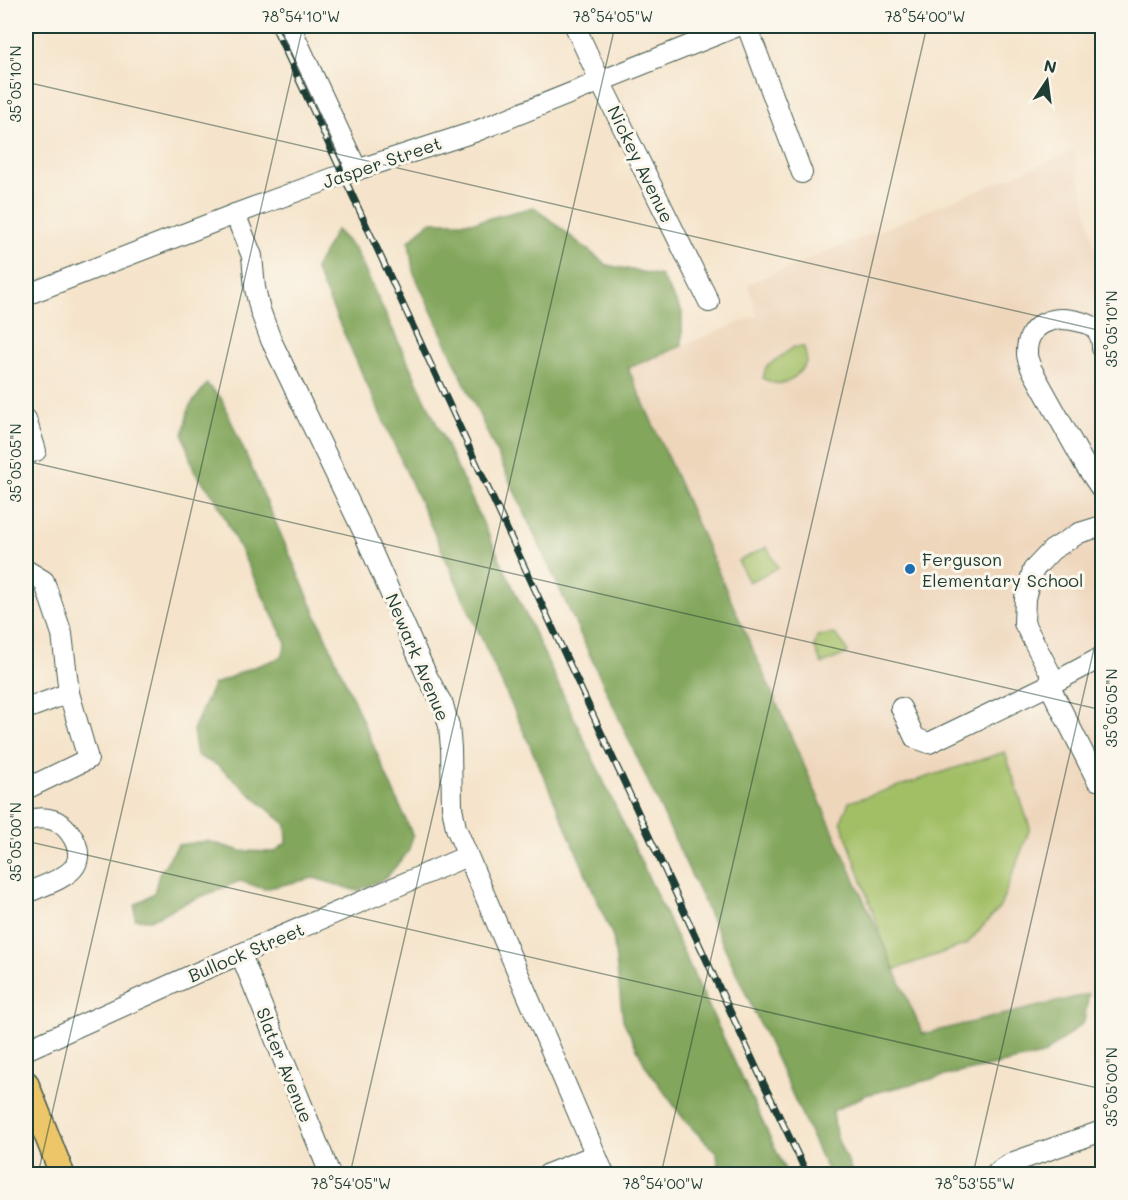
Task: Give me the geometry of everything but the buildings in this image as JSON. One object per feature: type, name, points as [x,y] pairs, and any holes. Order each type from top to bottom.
[{"type":"main road","points":[[27,1090],[62,1174]]},
{"type":"street","points":[[290,26],[357,170]]},
{"type":"street","name":"Nickey Avenue","points":[[575,26],[708,302]]},
{"type":"street","name":"Jasper Street","points":[[26,295],[235,214],[357,170],[474,132],[738,26]]},
{"type":"street","points":[[747,26],[802,172]]},
{"type":"street","name":"Newark Avenue","points":[[235,214],[252,256],[255,288],[271,340],[362,530],[427,676],[443,705],[449,726],[452,807],[456,828],[604,1174]]},
{"type":"street","points":[[1102,348],[1096,329],[1086,323],[1068,318],[1050,320],[1036,328],[1030,339],[1027,355],[1036,378],[1085,465],[1102,490]]},
{"type":"street","points":[[26,419],[36,451],[26,454]]},
{"type":"street","points":[[1102,526],[1079,533],[1052,550],[1033,570],[1025,598],[1024,623],[1097,780],[1102,777]]},
{"type":"street","points":[[26,570],[44,580],[48,591],[62,634],[69,693],[88,759],[26,789]]},
{"type":"street","points":[[901,708],[915,738],[929,743],[1102,657]]},
{"type":"street","points":[[26,708],[69,693]]},
{"type":"street","points":[[26,821],[38,817],[55,820],[66,828],[74,839],[78,853],[75,866],[62,878],[26,893]]},
{"type":"street","name":"Bullock Street","points":[[26,1050],[194,974],[467,856]]},
{"type":"street","name":"Slater Avenue","points":[[241,955],[330,1174]]},
{"type":"street","points":[[996,1174],[1014,1162],[1102,1131]]},
{"type":"street","points":[[548,1174],[595,1155]]},
{"type":"shaded area","points":[[1074,151],[1102,281],[1102,991],[923,1034],[628,367],[757,316],[748,284]]},
{"type":"green space","points":[[534,207],[607,265],[661,276],[682,312],[682,346],[628,368],[923,1034],[1089,994],[1084,1022],[1043,1055],[866,1095],[833,1111],[836,1136],[853,1174],[829,1174],[413,271],[409,241],[430,222],[474,222]]},
{"type":"green space","points":[[336,230],[355,249],[787,1174],[719,1174],[717,1153],[686,1122],[646,1067],[623,1020],[613,937],[545,779],[315,269]]},
{"type":"green space","points":[[794,347],[804,347],[807,361],[794,378],[777,383],[763,378],[766,367]]},
{"type":"green space","points":[[207,384],[221,398],[413,836],[408,852],[387,877],[357,891],[314,878],[264,889],[240,881],[180,905],[151,920],[135,919],[135,905],[154,893],[159,874],[178,845],[207,841],[241,851],[274,852],[287,842],[286,825],[217,765],[197,756],[193,730],[213,685],[282,657],[286,643],[215,498],[194,471],[183,435],[189,407]]},
{"type":"green space","points":[[767,547],[778,568],[749,582],[738,561]]},
{"type":"green space","points":[[835,634],[848,653],[822,664],[814,647],[817,636]]},
{"type":"green space","points":[[1005,752],[1030,828],[1000,907],[967,944],[893,970],[841,821],[849,802]]},
{"type":"railway","points":[[274,26],[807,1174]]},
{"type":"place","name":"Ferguson Elementary School","points":[[910,569]]}]
